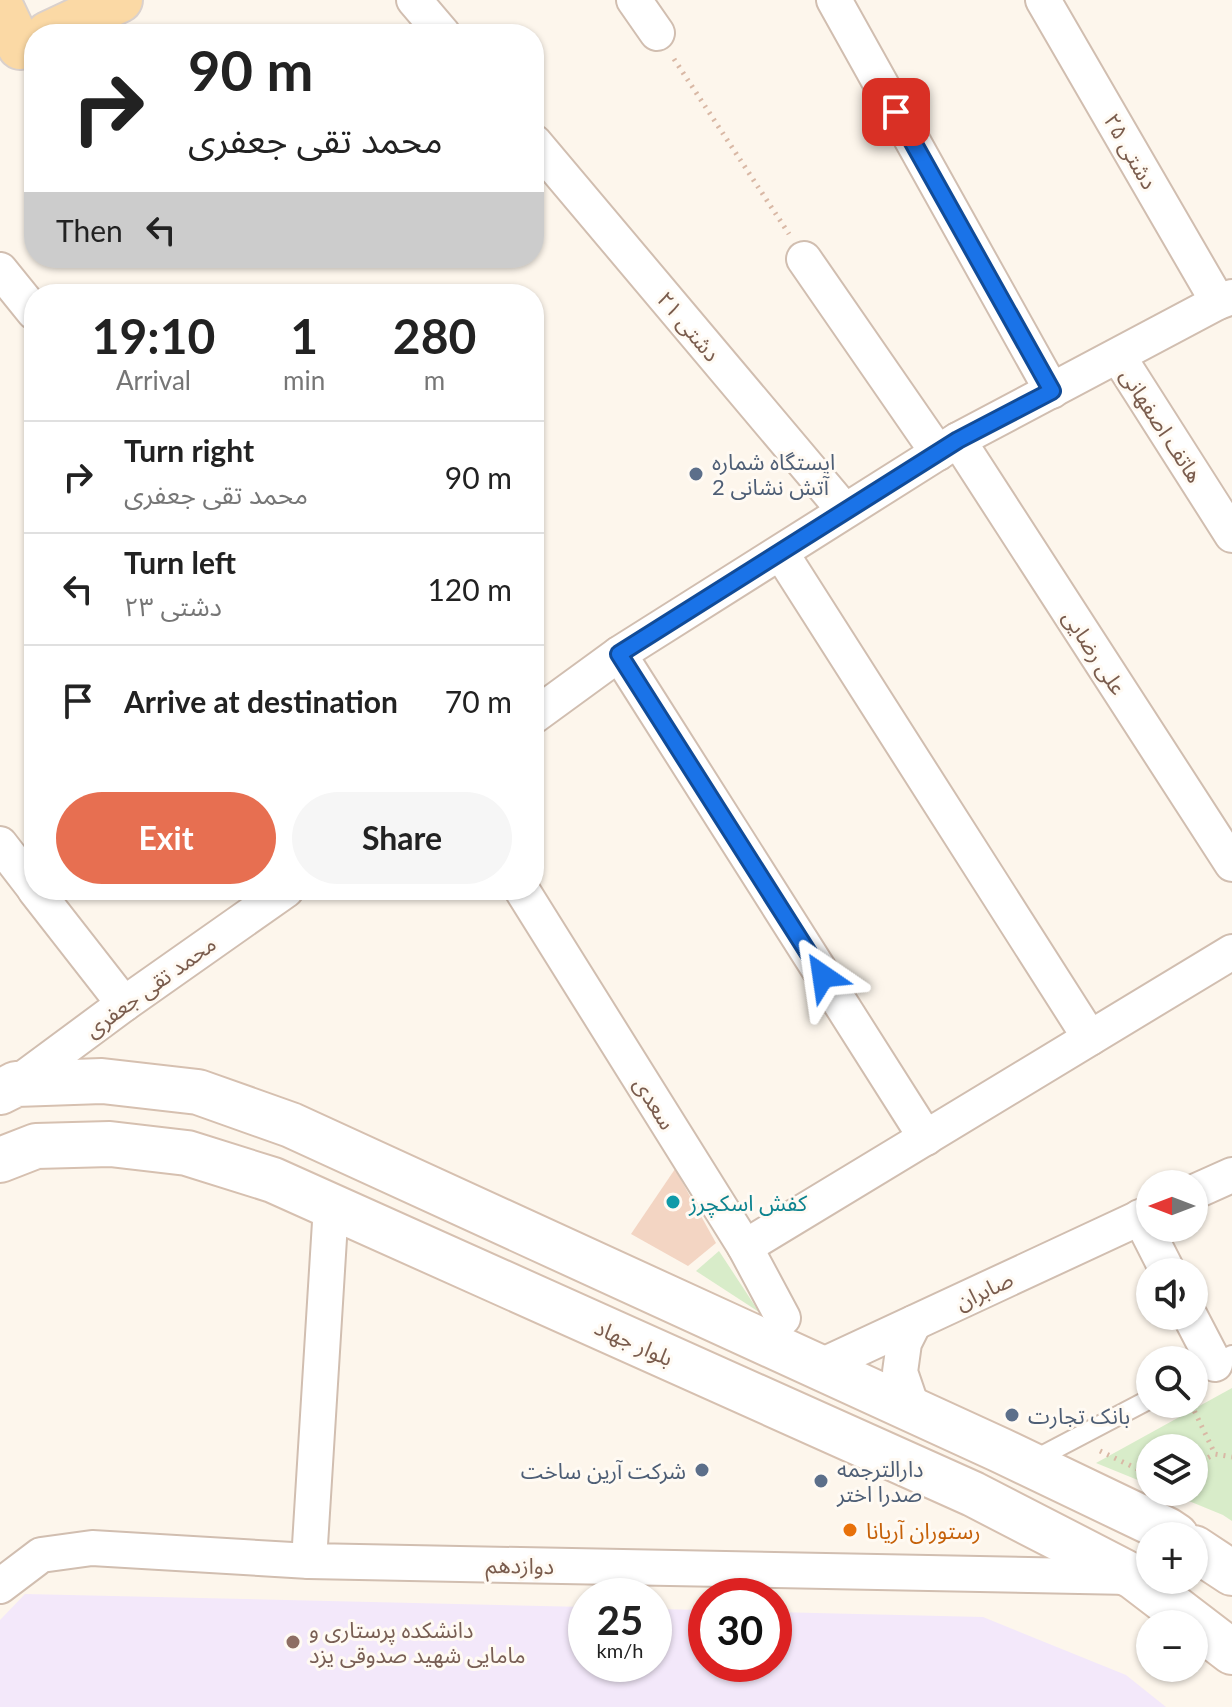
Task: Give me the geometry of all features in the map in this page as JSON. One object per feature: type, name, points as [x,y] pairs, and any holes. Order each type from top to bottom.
[{"type":"main road","points":[[69,24],[120,0]]},
{"type":"main road","points":[[0,5],[24,41]]},
{"type":"main road","points":[[8,1088],[102,1081],[198,1092],[291,1125],[780,1332],[819,1367],[1150,1522]]},
{"type":"main road","name":"بلوار جهاد","points":[[0,1160],[36,1146],[110,1144],[187,1153],[273,1180],[973,1494],[1134,1577],[1232,1652]]},
{"type":"main road","points":[[796,1415],[819,1367]]},
{"type":"main road","points":[[1208,1557],[1232,1573]]},
{"type":"street","points":[[414,0],[434,24]]},
{"type":"street","points":[[634,0],[657,33]]},
{"type":"street","points":[[834,0],[1052,391]]},
{"type":"street","name":"دشتی ۲۵","points":[[1043,0],[1225,300]]},
{"type":"street","name":"دشتی ۲۱","points":[[544,154],[844,510]]},
{"type":"street","name":"علی رضایی","points":[[804,259],[948,446],[1232,864]]},
{"type":"street","points":[[0,270],[24,300]]},
{"type":"street","points":[[544,709],[619,654],[948,446],[1225,300]]},
{"type":"street","name":"هاتف اصفهانی","points":[[1118,356],[1232,535]]},
{"type":"street","points":[[781,553],[1090,1038]]},
{"type":"street","points":[[619,654],[926,1138]]},
{"type":"street","points":[[0,844],[24,875]]},
{"type":"street","points":[[44,900],[124,1004]]},
{"type":"street","name":"محمد تقی جعفری","points":[[8,1088],[272,900]]},
{"type":"street","name":"سعدی","points":[[528,900],[745,1247],[780,1332]]},
{"type":"street","points":[[745,1247],[1232,952]]},
{"type":"street","points":[[1208,1186],[1232,1175]]},
{"type":"street","points":[[309,1561],[331,1206]]},
{"type":"street","name":"صابران","points":[[819,1367],[1136,1219]]},
{"type":"street","points":[[780,1332],[914,1323]]},
{"type":"street","points":[[913,1410],[900,1372],[904,1343],[914,1323]]},
{"type":"street","points":[[1197,1330],[1214,1365]]},
{"type":"street","name":"دوازدهم","points":[[0,1586],[41,1555],[92,1548],[309,1561],[1134,1577]]},
{"type":"lane","points":[[1028,1463],[1136,1406]]},
{"type":"path","points":[[657,33],[804,259]]},
{"type":"path","points":[[1198,1418],[1215,1454]]},
{"type":"path","points":[[1074,1439],[1136,1468]]},
{"type":"path","points":[[1208,1458],[1215,1454],[1232,1457]]},
{"type":"shaded area","name":"دانشکده پرستاری و مامایی شهید صدوقی یزد","points":[[25,1594],[568,1607],[568,1682],[672,1682],[672,1609],[688,1610],[688,1682],[792,1682],[792,1612],[983,1617],[1126,1675],[1166,1707],[0,1707],[0,1620]]},
{"type":"green space","points":[[719,1251],[759,1312],[696,1271]]},
{"type":"green space","points":[[1232,1388],[1232,1521],[1201,1506],[1208,1506],[1208,1434],[1149,1434],[1178,1418],[1208,1418],[1208,1401]]},
{"type":"green space","points":[[1136,1441],[1136,1479],[1096,1463]]},
{"type":"building","name":"کفش اسکچرز","points":[[675,1169],[716,1243],[688,1266],[631,1234]]},
{"type":"place","name":"ایستگاه شماره 2 آتش نشانی","points":[[696,474]]},
{"type":"place","name":"کفش اسکچرز","points":[[673,1202]]},
{"type":"place","name":"بانک تجارت","points":[[1012,1415]]},
{"type":"place","name":"شرکت آرین ساخت","points":[[702,1470]]},
{"type":"place","name":"دارالترجمه صدرا اختر","points":[[821,1481]]},
{"type":"place","name":"رستوران آریانا","points":[[850,1530]]},
{"type":"place","name":"دانشکده پرستاری و مامایی شهید صدوقی یزد","points":[[293,1642]]},
{"type":"route","points":[[823,976],[619,654],[958,440],[1052,391],[896,112]]}]
